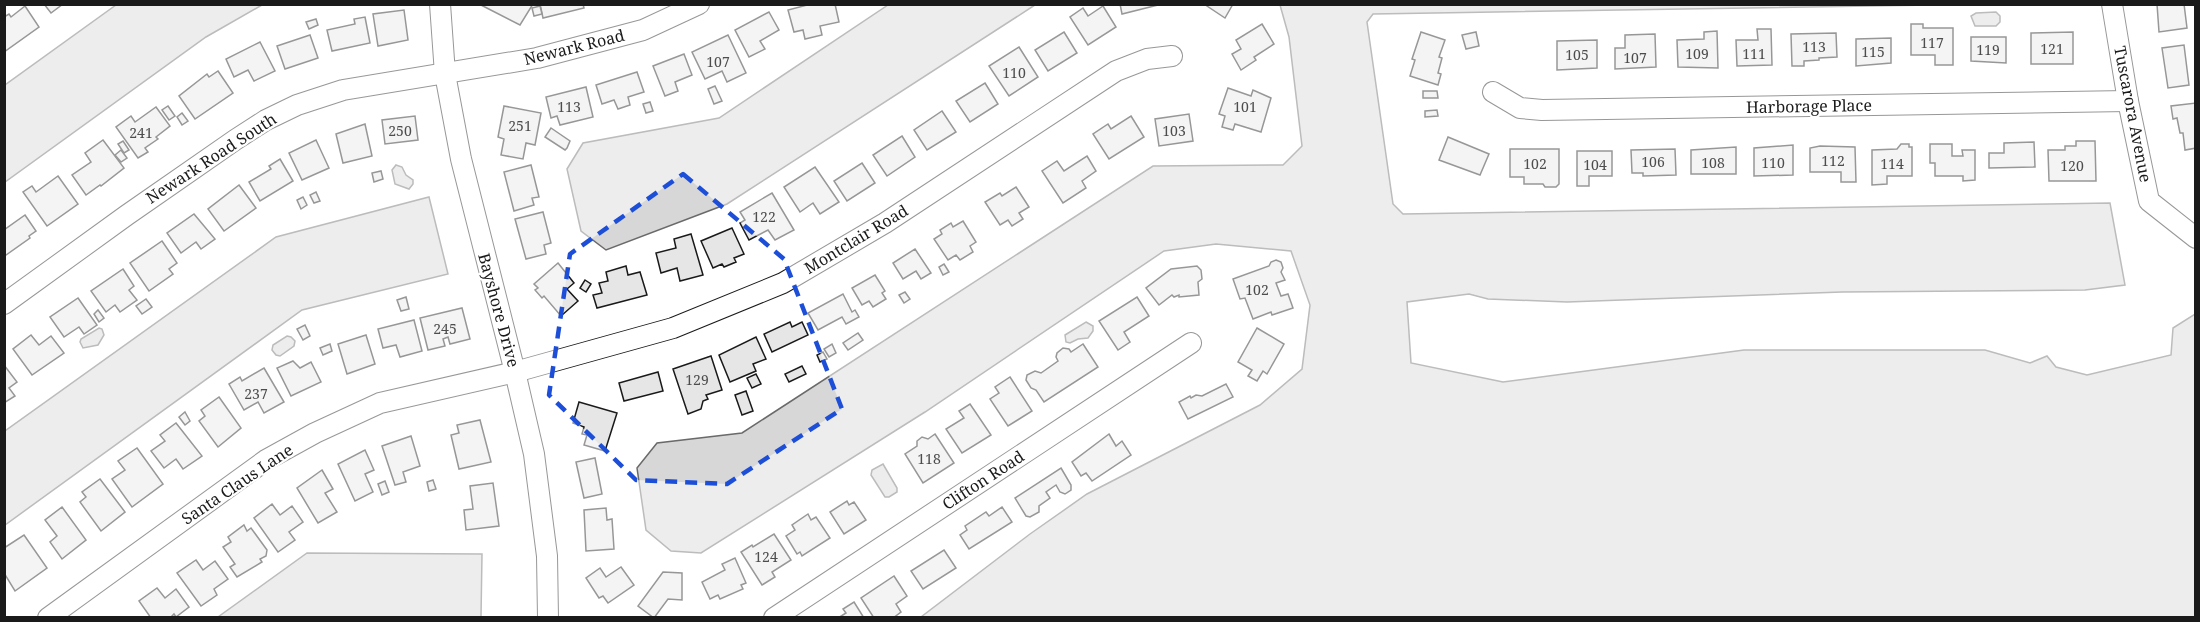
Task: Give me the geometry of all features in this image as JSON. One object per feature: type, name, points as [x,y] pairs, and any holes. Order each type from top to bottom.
[{"type":"street","name":"Bayshore Drive","points":[[440,4],[445,74],[461,159],[534,454],[547,556],[548,618]]},
{"type":"street","name":"Newark Road","points":[[445,74],[537,58],[643,30],[699,4]]},
{"type":"street","name":"Tuscarora Avenue","points":[[2112,4],[2128,101],[2149,201],[2196,238]]},
{"type":"street","name":"Montclair Road","points":[[515,372],[673,328],[783,283],[885,223],[1116,71],[1147,59],[1172,56]]},
{"type":"street","name":"Newark Road South","points":[[4,304],[127,214],[266,120],[297,105],[343,90],[445,74]]},
{"type":"street","name":"Harborage Place","points":[[1493,92],[1520,108],[1542,110],[2128,101]]},
{"type":"street","name":"Clifton Road","points":[[774,618],[1191,343]]},
{"type":"street","name":"Santa Claus Lane","points":[[48,618],[266,460],[315,433],[380,403],[515,372]]},
{"type":"highlighted area","points":[[683,174],[784,259],[842,409],[727,484],[636,480],[549,395],[570,254]]},
{"type":"shaded area","points":[[116,5],[262,5],[206,37],[5,182],[5,85]]},
{"type":"shaded area","points":[[888,5],[1035,5],[727,204],[606,250],[581,231],[567,169],[583,143],[719,118]]},
{"type":"shaded area","points":[[1280,5],[1932,5],[1373,14],[1367,22],[1393,204],[1403,214],[2110,203],[2125,285],[2085,290],[1842,292],[1567,302],[1488,299],[1469,294],[1407,302],[1411,363],[1503,382],[1744,350],[1985,350],[2030,363],[2047,356],[2056,367],[2087,375],[2171,355],[2173,328],[2195,314],[2195,617],[921,617],[1087,494],[1260,405],[1302,369],[1310,305],[1291,251],[1216,244],[1164,251],[925,412],[701,553],[671,551],[646,530],[637,468],[657,443],[742,433],[1153,166],[1283,165],[1302,146],[1289,37]]},
{"type":"shaded area","points":[[1996,12],[2000,16],[2000,22],[1996,26],[1975,26],[1971,16],[1976,13]]},
{"type":"shaded area","points":[[396,165],[402,167],[406,175],[413,180],[409,189],[395,184],[392,170]]},
{"type":"shaded area","points":[[429,197],[448,274],[302,310],[5,525],[5,431],[276,237]]},
{"type":"shaded area","points":[[1086,322],[1093,326],[1093,331],[1088,338],[1066,342],[1065,335]]},
{"type":"shaded area","points":[[99,328],[102,329],[104,335],[98,345],[83,348],[81,339]]},
{"type":"shaded area","points":[[287,336],[295,341],[294,346],[280,356],[276,355],[272,350],[273,345]]},
{"type":"shaded area","points":[[883,464],[897,488],[897,492],[889,497],[885,497],[871,475],[872,470]]},
{"type":"shaded area","points":[[307,553],[482,554],[481,617],[218,617]]},
{"type":"building","points":[[44,4],[63,4],[51,13]]},
{"type":"building","points":[[479,4],[533,4],[520,25]]},
{"type":"building","points":[[540,4],[583,4],[584,8],[543,18]]},
{"type":"building","points":[[811,4],[835,4],[839,22],[820,26],[822,35],[805,39],[803,30],[794,32],[788,10]]},
{"type":"building","points":[[1120,4],[1162,4],[1122,14]]},
{"type":"building","points":[[1204,4],[1233,4],[1225,18]]},
{"type":"building","points":[[2157,4],[2184,4],[2187,28],[2159,32]]},
{"type":"building","points":[[25,6],[39,27],[4,52],[4,17],[9,14],[11,17]]},
{"type":"building","points":[[540,6],[542,14],[534,16],[532,8]]},
{"type":"building","points":[[1103,6],[1116,27],[1088,45],[1070,17],[1083,8],[1088,16]]},
{"type":"building","points":[[404,10],[408,40],[378,46],[373,14]]},
{"type":"building","points":[[769,12],[779,30],[760,41],[765,49],[749,57],[735,30]]},
{"type":"building","points":[[365,17],[370,43],[332,51],[327,30],[355,24],[354,19]]},
{"type":"building","points":[[316,19],[318,25],[309,29],[306,22]]},
{"type":"building","points":[[1262,24],[1274,44],[1254,57],[1256,60],[1241,70],[1232,54],[1241,49],[1236,40]]},
{"type":"building","points":[[1911,24],[1923,24],[1923,28],[1953,28],[1953,65],[1935,65],[1935,55],[1911,55]]},
{"type":"building","points":[[1757,29],[1771,29],[1772,65],[1737,66],[1736,40],[1758,40]]},
{"type":"building","points":[[1717,31],[1718,68],[1678,67],[1677,40],[1704,39],[1704,32]]},
{"type":"building","points":[[1064,32],[1077,53],[1048,71],[1035,50]]},
{"type":"building","points":[[1421,32],[1445,40],[1439,57],[1442,58],[1438,85],[1410,76],[1415,60],[1412,59]]},
{"type":"building","points":[[1476,32],[1479,46],[1466,49],[1462,35]]},
{"type":"building","points":[[2073,32],[2073,64],[2031,64],[2031,33]]},
{"type":"building","points":[[1836,33],[1837,57],[1804,61],[1804,66],[1792,66],[1791,34]]},
{"type":"building","points":[[1655,34],[1656,67],[1615,69],[1615,48],[1625,48],[1625,35]]},
{"type":"building","points":[[310,35],[318,58],[285,69],[277,46]]},
{"type":"building","points":[[728,35],[746,73],[727,82],[722,71],[705,79],[692,52]]},
{"type":"building","points":[[1971,37],[2006,37],[2006,63],[1971,61]]},
{"type":"building","points":[[1891,38],[1891,63],[1856,66],[1856,39]]},
{"type":"building","points":[[1597,40],[1597,68],[1557,70],[1557,41]]},
{"type":"building","points":[[260,42],[275,71],[254,81],[248,70],[234,77],[226,59]]},
{"type":"building","points":[[2184,45],[2189,85],[2168,88],[2162,48]]},
{"type":"building","points":[[1019,47],[1038,77],[1009,96],[989,66]]},
{"type":"building","points":[[684,54],[692,75],[675,82],[678,91],[665,96],[653,66]]},
{"type":"building","points":[[218,71],[233,93],[195,119],[179,96],[207,74],[209,77]]},
{"type":"building","points":[[637,72],[644,92],[628,97],[630,105],[618,109],[614,100],[602,104],[596,85]]},
{"type":"building","points":[[985,83],[998,104],[970,122],[956,101]]},
{"type":"building","points":[[715,86],[722,101],[714,104],[708,89]]},
{"type":"building","points":[[586,87],[593,117],[560,125],[557,116],[551,118],[546,97]]},
{"type":"building","points":[[1228,88],[1251,96],[1253,90],[1271,98],[1261,132],[1235,124],[1233,130],[1222,127],[1225,116],[1219,114]]},
{"type":"building","points":[[1423,91],[1437,91],[1438,98],[1423,98]]},
{"type":"building","points":[[650,102],[653,111],[646,113],[643,104]]},
{"type":"building","points":[[2196,103],[2196,148],[2185,150],[2183,133],[2180,133],[2177,118],[2173,119],[2171,106]]},
{"type":"building","points":[[168,106],[175,116],[169,120],[162,110]]},
{"type":"building","points":[[504,106],[541,113],[535,145],[526,143],[523,159],[501,155],[504,139],[498,137]]},
{"type":"building","points":[[156,107],[170,126],[156,137],[158,139],[145,148],[148,152],[138,158],[116,127],[131,116],[135,122]]},
{"type":"building","points":[[1437,110],[1438,116],[1425,117],[1425,111]]},
{"type":"building","points":[[942,111],[956,132],[927,150],[914,130]]},
{"type":"building","points":[[182,113],[188,121],[182,125],[177,117]]},
{"type":"building","points":[[1189,114],[1193,141],[1159,146],[1155,119]]},
{"type":"building","points":[[415,116],[418,140],[385,144],[382,120]]},
{"type":"building","points":[[1131,116],[1144,137],[1109,159],[1093,134],[1108,124],[1111,129]]},
{"type":"building","points":[[365,124],[372,156],[343,163],[336,134]]},
{"type":"building","points":[[551,128],[570,141],[565,150],[545,137]]},
{"type":"building","points":[[902,136],[915,157],[887,176],[873,155]]},
{"type":"building","points":[[1448,137],[1489,154],[1480,175],[1439,160]]},
{"type":"building","points":[[103,140],[124,168],[86,195],[72,175],[91,162],[85,153]]},
{"type":"building","points":[[316,140],[329,168],[302,180],[289,153]]},
{"type":"building","points":[[123,141],[129,150],[124,153],[118,144]]},
{"type":"building","points":[[2076,141],[2095,141],[2096,181],[2049,181],[2048,150],[2065,150],[2065,146],[2076,146]]},
{"type":"building","points":[[2034,142],[2035,167],[1989,168],[1989,153],[2004,153],[2004,143]]},
{"type":"building","points":[[1901,144],[1909,144],[1909,147],[1912,147],[1912,176],[1887,176],[1887,184],[1872,185],[1872,150],[1897,149]]},
{"type":"building","points":[[1930,144],[1952,144],[1952,156],[1963,156],[1962,150],[1975,150],[1975,180],[1963,181],[1963,176],[1935,176],[1935,163],[1930,163]]},
{"type":"building","points":[[1793,145],[1793,175],[1754,176],[1754,148]]},
{"type":"building","points":[[1736,147],[1736,174],[1691,174],[1691,150]]},
{"type":"building","points":[[1855,147],[1856,182],[1841,182],[1841,172],[1810,172],[1810,148]]},
{"type":"building","points":[[1510,149],[1559,149],[1559,184],[1556,187],[1545,187],[1543,184],[1524,184],[1524,177],[1510,177]]},
{"type":"building","points":[[1675,149],[1676,175],[1643,176],[1643,173],[1632,173],[1631,150]]},
{"type":"building","points":[[121,150],[127,158],[121,162],[115,155]]},
{"type":"building","points":[[1577,151],[1612,151],[1612,176],[1589,176],[1589,186],[1577,186]]},
{"type":"building","points":[[1087,156],[1096,171],[1082,181],[1086,188],[1063,203],[1042,171],[1057,161],[1064,171]]},
{"type":"building","points":[[280,159],[293,181],[260,201],[249,182],[271,169],[269,166]]},
{"type":"building","points":[[862,163],[875,183],[847,201],[834,181]]},
{"type":"building","points":[[531,165],[539,197],[532,198],[534,205],[514,211],[504,172]]},
{"type":"building","points":[[815,167],[839,202],[820,214],[813,203],[800,212],[784,187]]},
{"type":"building","points":[[381,171],[383,179],[374,182],[372,173]]},
{"type":"building","points":[[58,176],[78,204],[47,226],[23,192],[32,186],[36,192]]},
{"type":"building","points":[[239,185],[256,208],[224,231],[208,209]]},
{"type":"building","points":[[1016,187],[1029,207],[1019,213],[1023,219],[1012,226],[1008,220],[1000,225],[985,202],[1000,193],[1002,196]]},
{"type":"building","points":[[316,192],[320,201],[314,203],[310,195]]},
{"type":"building","points":[[772,193],[794,230],[775,240],[768,230],[749,240],[740,223],[745,220],[740,212]]},
{"type":"building","points":[[303,197],[307,205],[301,209],[297,200]]},
{"type":"building","points":[[543,212],[551,243],[544,245],[546,254],[526,259],[515,219]]},
{"type":"building","points":[[194,214],[215,239],[201,249],[196,242],[181,253],[167,233]]},
{"type":"building","points":[[25,215],[36,231],[6,255],[4,253],[4,230]]},
{"type":"building","points":[[963,221],[976,242],[970,246],[973,252],[960,260],[956,255],[948,260],[934,239],[942,234],[940,230],[951,223],[953,227]]},
{"type":"building","points":[[732,228],[744,254],[734,258],[736,262],[724,267],[722,264],[713,268],[701,241]]},
{"type":"building","points":[[691,234],[703,275],[680,281],[677,268],[661,273],[656,253],[676,248],[674,239]]},
{"type":"building","points":[[162,241],[177,263],[169,269],[173,274],[149,291],[130,263]]},
{"type":"building","points":[[915,249],[931,273],[921,279],[916,271],[903,279],[893,263]]},
{"type":"building","points":[[1276,260],[1281,262],[1283,268],[1281,272],[1285,280],[1276,283],[1281,296],[1288,294],[1293,308],[1272,315],[1271,312],[1253,319],[1245,298],[1240,299],[1233,279],[1269,266]]},
{"type":"building","points":[[558,263],[574,283],[567,289],[578,301],[561,316],[544,296],[542,298],[535,290],[538,288],[534,284]]},
{"type":"building","points":[[944,264],[949,272],[943,275],[939,267]]},
{"type":"building","points":[[626,266],[628,275],[640,272],[647,295],[597,308],[593,295],[602,293],[599,283],[608,281],[606,272]]},
{"type":"building","points":[[1197,266],[1201,270],[1202,279],[1198,282],[1199,295],[1174,297],[1172,295],[1159,305],[1146,288],[1171,269]]},
{"type":"building","points":[[123,269],[134,286],[129,290],[137,300],[120,312],[115,305],[106,312],[91,291]]},
{"type":"building","points":[[875,275],[885,291],[882,293],[886,299],[873,307],[869,301],[862,305],[852,288]]},
{"type":"building","points":[[585,280],[591,284],[586,292],[580,288]]},
{"type":"building","points":[[905,292],[910,299],[904,303],[899,295]]},
{"type":"building","points":[[843,294],[852,312],[855,310],[859,317],[846,324],[842,317],[818,330],[808,313]]},
{"type":"building","points":[[406,297],[409,309],[401,311],[397,300]]},
{"type":"building","points":[[1137,297],[1149,316],[1124,332],[1130,342],[1118,350],[1099,321]]},
{"type":"building","points":[[78,298],[97,325],[84,334],[79,327],[64,337],[50,317]]},
{"type":"building","points":[[146,299],[152,307],[142,314],[136,306]]},
{"type":"building","points":[[462,308],[470,339],[450,344],[448,337],[443,339],[445,346],[428,350],[420,318]]},
{"type":"building","points":[[98,310],[104,318],[99,322],[94,314]]},
{"type":"building","points":[[414,320],[422,351],[400,357],[396,345],[383,348],[378,329]]},
{"type":"building","points":[[790,322],[792,327],[802,322],[808,335],[772,352],[764,334]]},
{"type":"building","points":[[305,325],[310,336],[303,340],[297,329]]},
{"type":"building","points":[[1257,328],[1284,344],[1267,374],[1263,371],[1257,381],[1248,376],[1252,370],[1238,362]]},
{"type":"building","points":[[858,333],[863,340],[848,350],[843,343]]},
{"type":"building","points":[[31,335],[39,345],[51,336],[64,353],[32,375],[13,349]]},
{"type":"building","points":[[366,335],[375,364],[347,374],[338,344]]},
{"type":"building","points":[[756,337],[766,359],[753,364],[756,371],[730,382],[719,355]]},
{"type":"building","points":[[330,344],[332,351],[323,355],[320,348]]},
{"type":"building","points":[[832,344],[836,353],[829,357],[824,349]]},
{"type":"building","points":[[1083,344],[1098,367],[1044,402],[1036,390],[1031,388],[1026,380],[1027,375],[1035,371],[1041,373],[1058,361],[1057,353],[1063,348],[1071,352]]},
{"type":"building","points":[[823,352],[827,359],[820,362],[817,355]]},
{"type":"building","points":[[711,356],[722,390],[706,395],[708,399],[703,401],[701,409],[688,414],[673,369]]},
{"type":"building","points":[[293,361],[300,368],[311,362],[321,382],[291,396],[277,368]]},
{"type":"building","points":[[4,365],[17,382],[9,388],[15,396],[4,403]]},
{"type":"building","points":[[802,366],[806,374],[789,382],[785,374]]},
{"type":"building","points":[[264,368],[284,402],[264,413],[258,402],[244,410],[229,384],[240,377],[242,381]]},
{"type":"building","points":[[658,372],[663,391],[624,401],[619,383]]},
{"type":"building","points":[[756,374],[761,384],[752,388],[747,378]]},
{"type":"building","points":[[1010,377],[1032,411],[1008,426],[990,399],[999,393],[995,387]]},
{"type":"building","points":[[1226,384],[1233,397],[1188,419],[1179,402],[1190,396],[1191,398],[1196,395],[1202,396]]},
{"type":"building","points":[[746,391],[753,411],[742,415],[735,395]]},
{"type":"building","points":[[219,397],[241,428],[218,447],[199,421],[205,416],[201,410]]},
{"type":"building","points":[[579,402],[617,413],[605,451],[584,445],[587,435],[582,434],[584,427],[573,423]]},
{"type":"building","points":[[970,404],[991,435],[962,453],[946,429],[964,418],[959,411]]},
{"type":"building","points":[[185,412],[190,421],[185,425],[179,417]]},
{"type":"building","points":[[480,420],[491,462],[459,469],[451,435],[459,433],[457,425]]},
{"type":"building","points":[[176,423],[202,456],[183,469],[176,459],[164,468],[151,451],[165,441],[160,435]]},
{"type":"building","points":[[935,434],[954,463],[923,483],[905,454],[917,446],[917,441],[922,437],[928,439]]},
{"type":"building","points":[[1109,434],[1116,446],[1122,441],[1131,455],[1092,481],[1086,473],[1081,476],[1072,462]]},
{"type":"building","points":[[411,436],[420,466],[403,472],[406,482],[395,485],[382,446]]},
{"type":"building","points":[[137,448],[163,484],[132,507],[112,479],[125,470],[118,461]]},
{"type":"building","points":[[365,450],[374,470],[365,474],[373,492],[355,501],[338,464]]},
{"type":"building","points":[[595,458],[602,494],[584,498],[576,462]]},
{"type":"building","points":[[1061,468],[1071,485],[1071,490],[1065,494],[1060,492],[1056,485],[1046,492],[1050,498],[1039,506],[1039,512],[1030,517],[1026,516],[1015,498]]},
{"type":"building","points":[[322,470],[333,489],[325,493],[337,512],[318,523],[297,488]]},
{"type":"building","points":[[100,479],[125,512],[101,531],[80,502],[86,497],[82,492]]},
{"type":"building","points":[[433,480],[436,489],[429,491],[427,482]]},
{"type":"building","points":[[385,481],[389,492],[382,495],[378,484]]},
{"type":"building","points":[[493,483],[499,526],[466,530],[464,510],[473,509],[470,486]]},
{"type":"building","points":[[847,501],[849,505],[854,502],[866,520],[844,534],[830,512]]},
{"type":"building","points":[[272,504],[280,515],[292,506],[303,522],[289,532],[295,540],[278,552],[254,518]]},
{"type":"building","points":[[62,507],[86,540],[62,559],[50,542],[57,536],[45,520]]},
{"type":"building","points":[[1002,507],[1012,522],[969,549],[960,535],[967,530],[965,526],[986,512],[989,516]]},
{"type":"building","points":[[606,508],[607,520],[612,519],[614,549],[586,551],[584,510]]},
{"type":"building","points":[[808,514],[811,520],[816,517],[830,538],[802,556],[800,552],[797,554],[786,536],[795,530],[792,525]]},
{"type":"building","points":[[244,525],[247,531],[251,528],[267,550],[266,556],[260,559],[262,562],[237,577],[230,567],[235,564],[223,547],[231,542],[228,537]]},
{"type":"building","points":[[774,534],[791,560],[772,572],[775,577],[762,585],[741,552]]},
{"type":"building","points":[[24,535],[47,568],[15,591],[4,573],[4,548]]},
{"type":"building","points":[[944,550],[956,568],[923,589],[911,571]]},
{"type":"building","points":[[735,558],[746,583],[741,585],[743,589],[720,599],[718,595],[710,599],[702,582],[725,570],[722,564]]},
{"type":"building","points":[[196,560],[203,570],[215,561],[228,579],[214,589],[217,595],[201,606],[177,573]]},
{"type":"building","points":[[621,567],[634,585],[608,603],[603,596],[599,598],[586,578],[600,568],[606,577]]},
{"type":"building","points":[[663,572],[682,573],[682,600],[668,599],[654,618],[638,606]]},
{"type":"building","points":[[894,576],[907,596],[896,604],[901,612],[893,618],[874,618],[861,598]]},
{"type":"building","points":[[157,588],[165,598],[176,589],[189,607],[176,617],[174,614],[170,618],[151,618],[139,601]]},
{"type":"building","points":[[854,602],[864,618],[838,618],[846,613],[843,609]]}]
